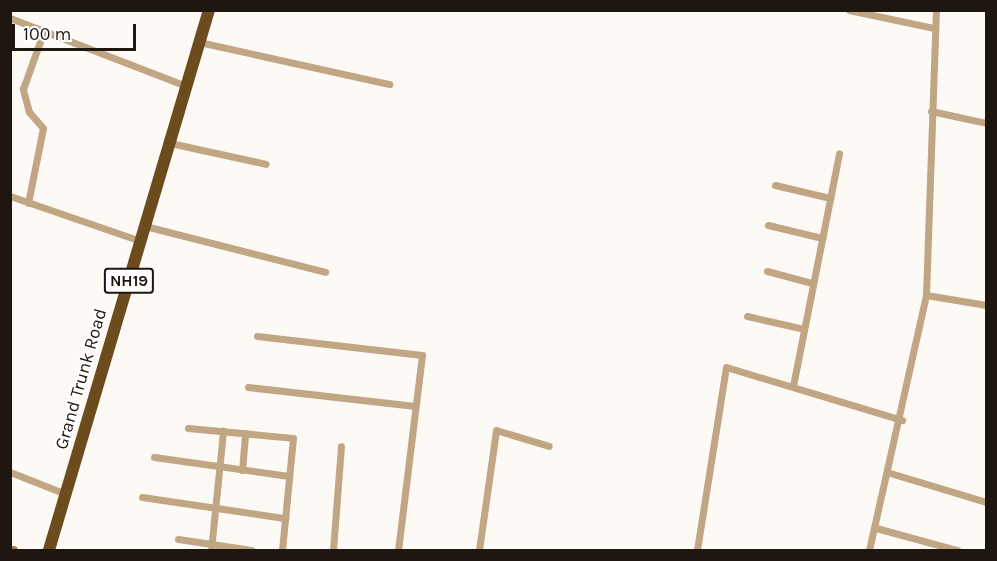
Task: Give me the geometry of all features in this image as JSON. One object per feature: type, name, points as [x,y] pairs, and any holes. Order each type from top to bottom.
[{"type":"highway","name":"Grand Trunk Road","points":[[49,550],[209,10]]},
{"type":"street","points":[[849,10],[934,28]]},
{"type":"street","points":[[869,550],[902,420],[926,295],[936,10]]},
{"type":"street","points":[[10,18],[43,33],[186,86]]},
{"type":"street","points":[[28,203],[43,128],[28,112],[23,89],[43,33]]},
{"type":"street","points":[[200,42],[352,71],[389,84]]},
{"type":"street","points":[[931,111],[987,123]]},
{"type":"street","points":[[170,143],[266,164]]},
{"type":"street","points":[[793,386],[839,153]]},
{"type":"street","points":[[775,184],[830,198]]},
{"type":"street","points":[[10,196],[141,241]]},
{"type":"street","points":[[768,225],[822,238]]},
{"type":"street","points":[[145,226],[325,272]]},
{"type":"street","points":[[767,272],[812,283]]},
{"type":"street","points":[[926,295],[987,305]]},
{"type":"street","points":[[747,316],[804,329]]},
{"type":"street","points":[[257,336],[422,355],[398,550]]},
{"type":"street","points":[[698,550],[726,367],[902,420]]},
{"type":"street","points":[[248,387],[415,406]]},
{"type":"street","points":[[188,428],[293,438],[282,550]]},
{"type":"street","points":[[479,550],[496,430],[549,446]]},
{"type":"street","points":[[212,548],[223,431]]},
{"type":"street","points":[[242,470],[245,433]]},
{"type":"street","points":[[333,550],[341,447]]},
{"type":"street","points":[[154,458],[289,476]]},
{"type":"street","points":[[10,472],[66,494]]},
{"type":"street","points":[[890,473],[987,502]]},
{"type":"street","points":[[142,497],[285,518]]},
{"type":"street","points":[[876,528],[957,550]]},
{"type":"street","points":[[178,539],[212,548],[251,550]]}]
